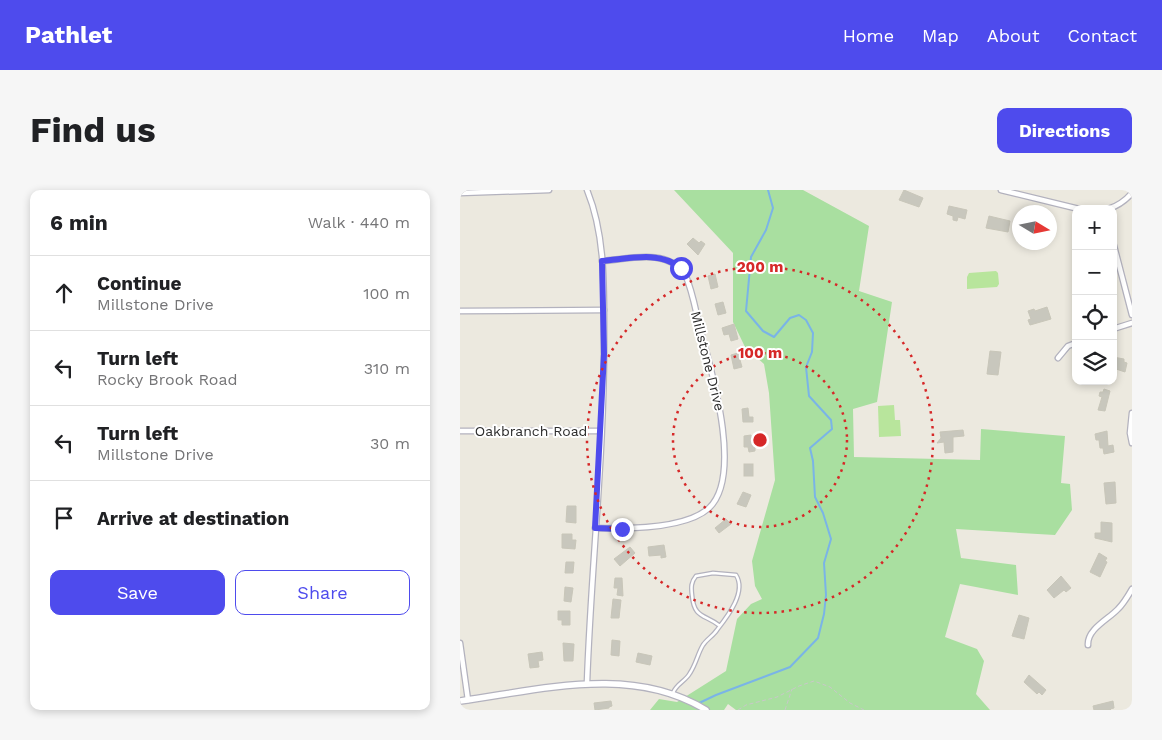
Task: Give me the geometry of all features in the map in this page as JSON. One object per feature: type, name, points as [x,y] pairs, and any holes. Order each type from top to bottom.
[{"type":"street","points":[[460,194],[549,190]]},
{"type":"street","points":[[587,190],[598,230],[602,261],[604,310],[601,431],[587,683]]},
{"type":"street","points":[[1001,190],[1072,207]]},
{"type":"street","points":[[1117,206],[1132,193]]},
{"type":"street","points":[[1115,250],[1132,315]]},
{"type":"street","name":"Millstone Drive","points":[[595,528],[622,529],[658,525],[701,514],[713,503],[721,489],[724,449],[718,393],[685,274],[675,263],[662,258],[602,261]]},
{"type":"street","points":[[460,311],[604,310]]},
{"type":"street","points":[[1117,328],[1132,322]]},
{"type":"street","points":[[1058,358],[1068,346],[1072,344]]},
{"type":"street","points":[[1132,413],[1130,433],[1132,443]]},
{"type":"street","name":"Oakbranch Road","points":[[460,431],[601,431]]},
{"type":"street","points":[[1088,645],[1087,640],[1091,633],[1117,610],[1132,589]]},
{"type":"street","points":[[460,643],[468,700]]},
{"type":"street","points":[[460,701],[540,688],[587,683],[616,684],[673,693],[705,709]]},
{"type":"lane","points":[[673,693],[677,686],[690,674],[700,650],[720,626],[729,615],[740,586],[736,575],[722,572],[696,576],[691,586],[692,603],[696,612],[720,626]]},
{"type":"path","points":[[738,710],[746,705],[776,697],[799,686],[814,682],[830,687],[850,703],[864,710]]},
{"type":"path","points":[[786,710],[792,690]]},
{"type":"green space","points":[[674,190],[803,190],[869,226],[859,291],[892,302],[877,402],[853,409],[854,457],[980,460],[981,429],[1065,436],[1061,483],[1070,484],[1072,510],[1055,535],[956,529],[961,558],[1016,565],[1018,595],[960,584],[945,637],[977,649],[984,661],[976,694],[990,710],[736,710],[728,704],[724,710],[650,710],[659,699],[677,702],[726,671],[737,619],[751,604],[762,599],[755,586],[752,561],[775,480],[769,393],[764,364],[745,347],[733,322],[733,253]]},
{"type":"green space","points":[[996,271],[999,284],[997,287],[967,289],[969,273]]},
{"type":"green space","points":[[894,405],[895,420],[900,420],[901,436],[879,437],[878,406]]},
{"type":"building","points":[[904,190],[923,198],[919,207],[899,200]]},
{"type":"building","points":[[949,206],[967,210],[965,219],[958,217],[957,221],[953,220],[953,216],[947,214]]},
{"type":"building","points":[[989,216],[1010,221],[1008,232],[986,228]]},
{"type":"building","points":[[693,238],[699,243],[701,241],[705,244],[698,255],[687,244]]},
{"type":"building","points":[[715,274],[718,287],[711,289],[708,276]]},
{"type":"building","points":[[723,302],[726,313],[718,315],[715,304]]},
{"type":"building","points":[[1047,307],[1051,319],[1030,325],[1028,320],[1031,319],[1028,311]]},
{"type":"building","points":[[734,324],[738,339],[731,341],[729,334],[724,335],[722,328]]},
{"type":"building","points":[[990,351],[1001,352],[998,375],[987,374]]},
{"type":"building","points":[[738,353],[742,367],[734,369],[731,355]]},
{"type":"building","points":[[1117,358],[1124,359],[1124,362],[1127,363],[1125,372],[1117,369]]},
{"type":"building","points":[[1104,389],[1110,391],[1105,411],[1098,410],[1102,397],[1099,396],[1100,392],[1103,392]]},
{"type":"building","points":[[748,408],[749,417],[753,417],[753,422],[743,422],[742,409]]},
{"type":"building","points":[[963,430],[964,436],[953,437],[953,452],[945,453],[944,442],[937,443],[941,438],[940,432]]},
{"type":"building","points":[[1107,431],[1108,446],[1113,445],[1114,452],[1104,454],[1103,448],[1100,448],[1099,440],[1096,440],[1095,434]]},
{"type":"building","points":[[751,435],[755,451],[749,452],[748,447],[744,447],[744,436]]},
{"type":"building","points":[[744,464],[753,464],[753,476],[744,476]]},
{"type":"building","points":[[1115,482],[1116,503],[1106,504],[1104,483]]},
{"type":"building","points":[[743,492],[751,495],[746,507],[737,504]]},
{"type":"building","points":[[567,506],[576,506],[576,523],[566,522]]},
{"type":"building","points":[[726,519],[731,524],[719,533],[715,528]]},
{"type":"building","points":[[1101,522],[1112,523],[1112,542],[1095,538],[1095,533],[1101,533]]},
{"type":"building","points":[[562,534],[572,534],[572,540],[576,540],[575,549],[562,548]]},
{"type":"building","points":[[664,545],[666,557],[661,558],[661,555],[649,556],[648,547]]},
{"type":"building","points":[[630,547],[635,553],[620,566],[614,559]]},
{"type":"building","points":[[1099,553],[1107,558],[1100,577],[1090,572]]},
{"type":"building","points":[[566,562],[574,562],[573,573],[565,573]]},
{"type":"building","points":[[1061,576],[1071,588],[1066,592],[1064,590],[1054,598],[1047,590]]},
{"type":"building","points":[[615,578],[622,578],[623,596],[617,595],[618,588],[614,588]]},
{"type":"building","points":[[565,587],[573,588],[571,602],[564,601]]},
{"type":"building","points":[[613,599],[621,600],[619,618],[611,618]]},
{"type":"building","points":[[558,611],[570,611],[570,625],[562,625],[562,620],[558,620]]},
{"type":"building","points":[[1019,615],[1029,618],[1024,639],[1012,636]]},
{"type":"building","points":[[612,640],[620,641],[619,656],[611,655]]},
{"type":"building","points":[[563,643],[574,644],[573,661],[564,661]]},
{"type":"building","points":[[542,652],[543,660],[538,661],[539,667],[530,668],[528,654]]},
{"type":"building","points":[[638,653],[652,656],[650,665],[636,662]]},
{"type":"building","points":[[1029,675],[1046,690],[1042,695],[1039,692],[1037,694],[1024,682]]},
{"type":"building","points":[[611,701],[612,706],[609,708],[595,710],[594,703]]},
{"type":"building","points":[[1113,701],[1114,708],[1111,710],[1094,710],[1093,706]]},
{"type":"waterway","points":[[697,704],[790,667],[818,638],[824,614],[826,595],[824,563],[831,539],[823,513],[815,497],[813,461],[810,448],[832,429],[831,420],[809,396],[806,367],[812,352],[813,333],[806,320],[799,315],[790,318],[774,337],[763,331],[746,311],[751,257],[766,230],[773,208],[768,190]]},
{"type":"route","points":[[622,529],[595,528],[603,394],[604,310],[602,261],[656,257],[669,260],[681,268]]}]
